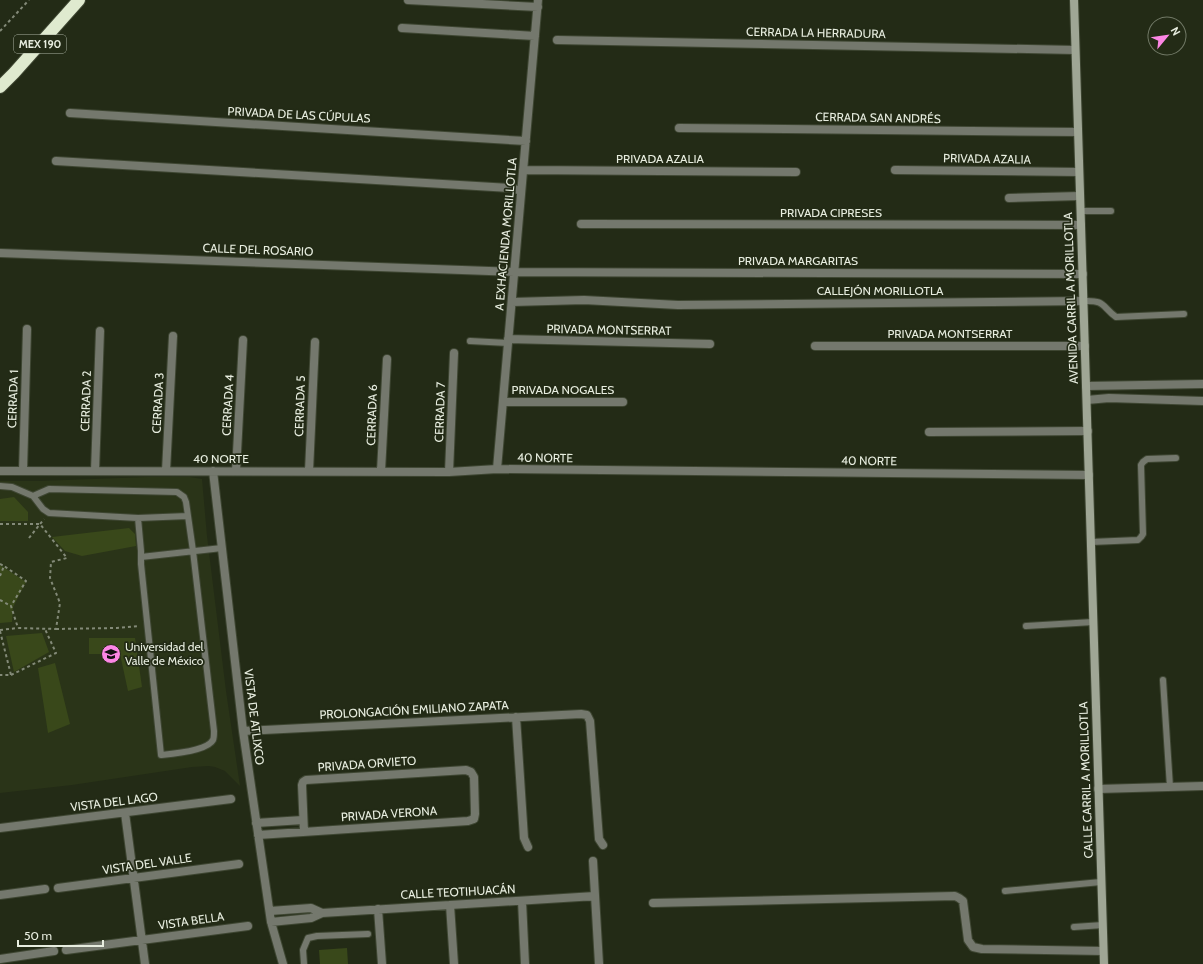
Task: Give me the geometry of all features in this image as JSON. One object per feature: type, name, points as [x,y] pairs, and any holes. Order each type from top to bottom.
[{"type":"highway","name":"MEX 190","points":[[0,87],[79,0]]},
{"type":"street","points":[[408,0],[538,4]]},
{"type":"street","name":"AVENIDA CARRIL A MORILLOTLA","points":[[1074,0],[1092,596]]},
{"type":"street","name":"A EXHACIENDA MORILLOTLA","points":[[497,469],[538,4]]},
{"type":"street","points":[[402,28],[535,36]]},
{"type":"street","name":"CERRADA LA HERRADURA","points":[[557,40],[1075,50]]},
{"type":"street","name":"PRIVADA DE LAS CÚPULAS","points":[[70,113],[526,141]]},
{"type":"street","name":"CERRADA SAN ANDRÉS","points":[[679,128],[1078,132]]},
{"type":"street","points":[[56,161],[511,188],[522,191]]},
{"type":"street","name":"PRIVADA AZALIA","points":[[523,170],[796,172]]},
{"type":"street","name":"PRIVADA AZALIA","points":[[895,170],[1079,172]]},
{"type":"street","points":[[1009,198],[1080,196]]},
{"type":"street","name":"PRIVADA CIPRESES","points":[[581,224],[1081,225]]},
{"type":"street","name":"CALLE DEL ROSARIO","points":[[0,253],[514,272]]},
{"type":"street","name":"PRIVADA MARGARITAS","points":[[514,272],[1082,274]]},
{"type":"street","name":"CALLEJÓN MORILLOTLA","points":[[512,302],[584,300],[678,305],[1083,301]]},
{"type":"street","name":"CERRADA 1","points":[[23,471],[27,329]]},
{"type":"street","name":"CERRADA 2","points":[[95,471],[100,331]]},
{"type":"street","name":"CERRADA 3","points":[[166,471],[173,336]]},
{"type":"street","name":"CERRADA 4","points":[[236,471],[243,340]]},
{"type":"street","name":"PRIVADA MONTSERRAT","points":[[508,341],[710,344]]},
{"type":"street","name":"CERRADA 5","points":[[309,471],[315,342]]},
{"type":"street","name":"PRIVADA MONTSERRAT","points":[[815,346],[1085,346]]},
{"type":"street","name":"CERRADA 7","points":[[449,472],[454,353]]},
{"type":"street","name":"CERRADA 6","points":[[381,471],[386,359]]},
{"type":"street","points":[[1086,386],[1203,384]]},
{"type":"street","points":[[1127,385],[1128,399]]},
{"type":"street","points":[[1087,400],[1109,398],[1203,401]]},
{"type":"street","name":"PRIVADA NOGALES","points":[[503,402],[623,402]]},
{"type":"street","points":[[929,432],[1088,431]]},
{"type":"street","name":"40 NORTE","points":[[0,470],[449,472],[497,469],[1089,475]]},
{"type":"street","name":"VISTA DE ATLIXCO","points":[[213,471],[243,731],[256,823],[271,922],[283,964]]},
{"type":"street","name":"CALLE CARRIL A MORILLOTLA","points":[[1092,596],[1104,964]]},
{"type":"street","name":"PROLONGACIÓN EMILIANO ZAPATA","points":[[243,731],[516,717],[587,715],[590,721],[599,839],[603,845]]},
{"type":"street","points":[[516,717],[524,838],[528,846]]},
{"type":"street","name":"PRIVADA ORVIETO","points":[[304,832],[302,785],[306,780],[466,770],[471,772]]},
{"type":"street","name":"PRIVADA VERONA","points":[[258,835],[468,821],[474,819],[475,814],[474,777],[471,772]]},
{"type":"street","points":[[1098,789],[1203,786]]},
{"type":"street","name":"VISTA DEL LAGO","points":[[0,828],[231,799]]},
{"type":"street","points":[[125,813],[145,964]]},
{"type":"street","points":[[256,823],[303,820]]},
{"type":"street","points":[[593,861],[599,964]]},
{"type":"street","name":"VISTA DEL VALLE","points":[[58,888],[239,864]]},
{"type":"street","points":[[0,895],[45,889]]},
{"type":"street","name":"CALLE TEOTIHUACÁN","points":[[271,922],[311,918],[322,913],[595,896]]},
{"type":"street","points":[[653,903],[955,896],[963,902],[968,940],[973,946],[982,949],[1103,951]]},
{"type":"street","points":[[522,901],[525,964]]},
{"type":"street","points":[[450,904],[454,964]]},
{"type":"street","name":"CALLE TEOTIHUACÁN","points":[[270,911],[311,908],[322,913]]},
{"type":"street","points":[[378,909],[382,964]]},
{"type":"street","name":"VISTA BELLA","points":[[66,950],[248,926]]},
{"type":"street","points":[[0,959],[54,951]]},
{"type":"lane","points":[[1080,211],[1111,212]]},
{"type":"lane","points":[[1083,301],[1094,301],[1102,304],[1116,317],[1184,314]]},
{"type":"lane","points":[[470,341],[508,341]]},
{"type":"lane","points":[[1091,542],[1138,540],[1143,534],[1141,465],[1147,459],[1176,458]]},
{"type":"lane","points":[[0,486],[12,487],[33,496],[43,509],[49,513],[138,518],[188,516]]},
{"type":"lane","points":[[33,496],[49,488],[177,492],[184,497],[193,551],[214,731],[212,741],[207,745],[186,753],[161,755],[141,564],[138,518]]},
{"type":"lane","points":[[141,557],[222,548]]},
{"type":"lane","points":[[1026,626],[1093,622]]},
{"type":"lane","points":[[1163,680],[1170,787]]},
{"type":"lane","points":[[1006,891],[1101,882]]},
{"type":"lane","points":[[1074,927],[1102,925]]},
{"type":"lane","points":[[304,964],[303,950],[308,938],[317,936],[368,934]]},
{"type":"path","points":[[0,31],[29,0]]},
{"type":"path","points":[[29,538],[49,513]]},
{"type":"path","points":[[0,524],[40,524]]},
{"type":"path","points":[[40,524],[67,558],[51,562],[50,578],[60,603],[56,629]]},
{"type":"path","points":[[0,564],[26,581],[11,606]]},
{"type":"path","points":[[0,576],[4,566]]},
{"type":"path","points":[[0,600],[11,606],[18,628]]},
{"type":"path","points":[[10,675],[0,631],[18,628],[117,628],[147,625]]},
{"type":"path","points":[[0,675],[10,675],[56,653],[45,629]]},
{"type":"shaded area","name":"Universidad del Valle de México","points":[[190,477],[202,479],[207,536],[226,691],[240,786],[225,771],[209,766],[192,767],[72,785],[0,793],[0,481]]},
{"type":"shaded area","points":[[14,497],[28,512],[28,521],[0,521],[0,499]]},
{"type":"shaded area","points":[[129,528],[135,534],[136,546],[82,556],[65,551],[52,537]]},
{"type":"shaded area","points":[[0,565],[26,582],[13,607],[12,622],[0,623]]},
{"type":"shaded area","points":[[42,633],[49,652],[14,672],[6,636]]},
{"type":"shaded area","points":[[89,638],[135,638],[142,687],[128,691],[120,654],[89,654]]},
{"type":"shaded area","points":[[55,663],[70,724],[48,733],[38,668]]},
{"type":"shaded area","points":[[347,948],[348,964],[320,964],[319,950]]},
{"type":"place","name":"Universidad del Valle de México","points":[[111,654]]}]
